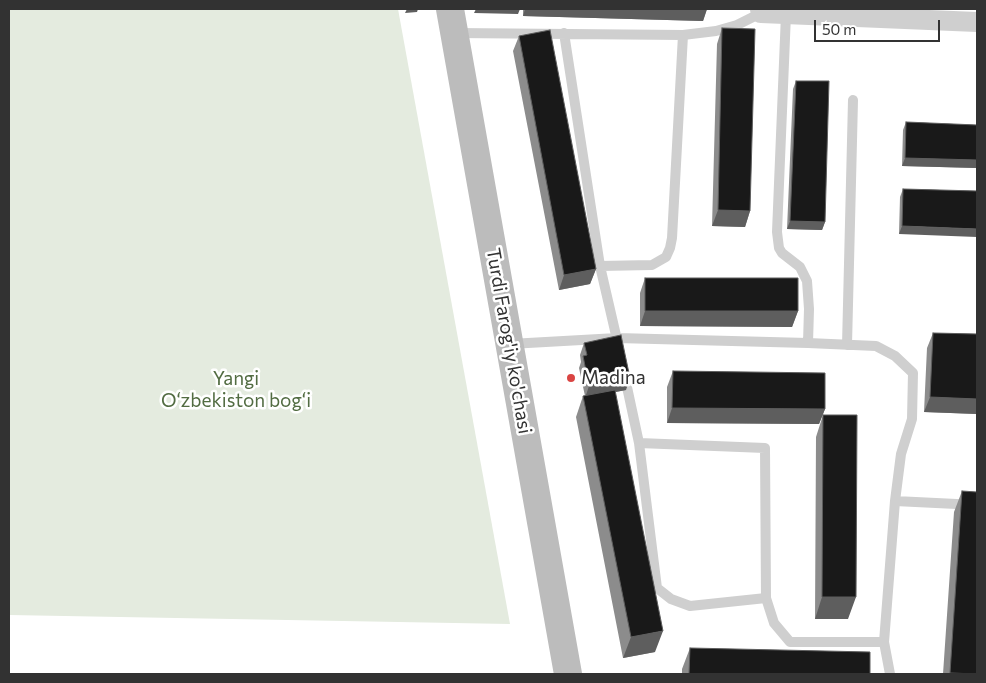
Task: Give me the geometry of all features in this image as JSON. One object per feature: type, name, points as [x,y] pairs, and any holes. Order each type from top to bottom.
[{"type":"main road","name":"Turdi Farog'iy ko'chasi","points":[[452,21],[568,674]]},
{"type":"street","points":[[761,11],[786,14],[977,22]]},
{"type":"lane","points":[[452,21],[564,33],[682,35],[716,31],[737,25],[761,11]]},
{"type":"lane","points":[[786,14],[777,232],[779,248],[782,254],[800,267],[807,281],[809,309],[808,343]]},
{"type":"lane","points":[[564,33],[600,266],[640,443],[657,588],[672,599],[690,606],[766,598]]},
{"type":"lane","points":[[600,266],[652,265],[666,256],[670,248],[682,35]]},
{"type":"lane","points":[[847,345],[853,100]]},
{"type":"lane","points":[[509,344],[616,338],[808,343],[876,346],[896,356],[913,373],[912,419],[901,454],[895,501],[884,642],[890,674]]},
{"type":"lane","points":[[640,443],[765,448],[766,598],[774,623],[790,642],[884,642]]},
{"type":"lane","points":[[895,501],[977,505]]},
{"type":"green space","name":"Yangi Oʻzbekiston bogʻi","points":[[9,9],[398,9],[510,624],[9,615]]},
{"type":"building","points":[[722,28],[755,29],[750,211],[718,210]]},
{"type":"building","points":[[550,30],[596,269],[564,275],[519,36]]},
{"type":"building","points":[[796,81],[829,81],[825,222],[790,221]]},
{"type":"building","points":[[906,122],[977,125],[977,160],[905,158]]},
{"type":"building","points":[[903,189],[977,191],[977,229],[902,226]]},
{"type":"building","points":[[645,278],[798,278],[798,311],[645,311]]},
{"type":"building","points":[[933,333],[977,334],[977,399],[930,397]]},
{"type":"building","points":[[621,335],[630,378],[589,386],[583,356],[587,355],[584,343]]},
{"type":"building","points":[[673,371],[825,373],[825,409],[672,408]]},
{"type":"building","points":[[615,390],[663,631],[631,637],[583,396]]},
{"type":"building","points":[[823,415],[857,415],[856,597],[822,597]]},
{"type":"building","points":[[962,491],[977,492],[977,674],[950,673]]},
{"type":"building","points":[[690,648],[870,652],[870,674],[689,674]]},
{"type":"place","name":"Madina","points":[[571,378]]}]
